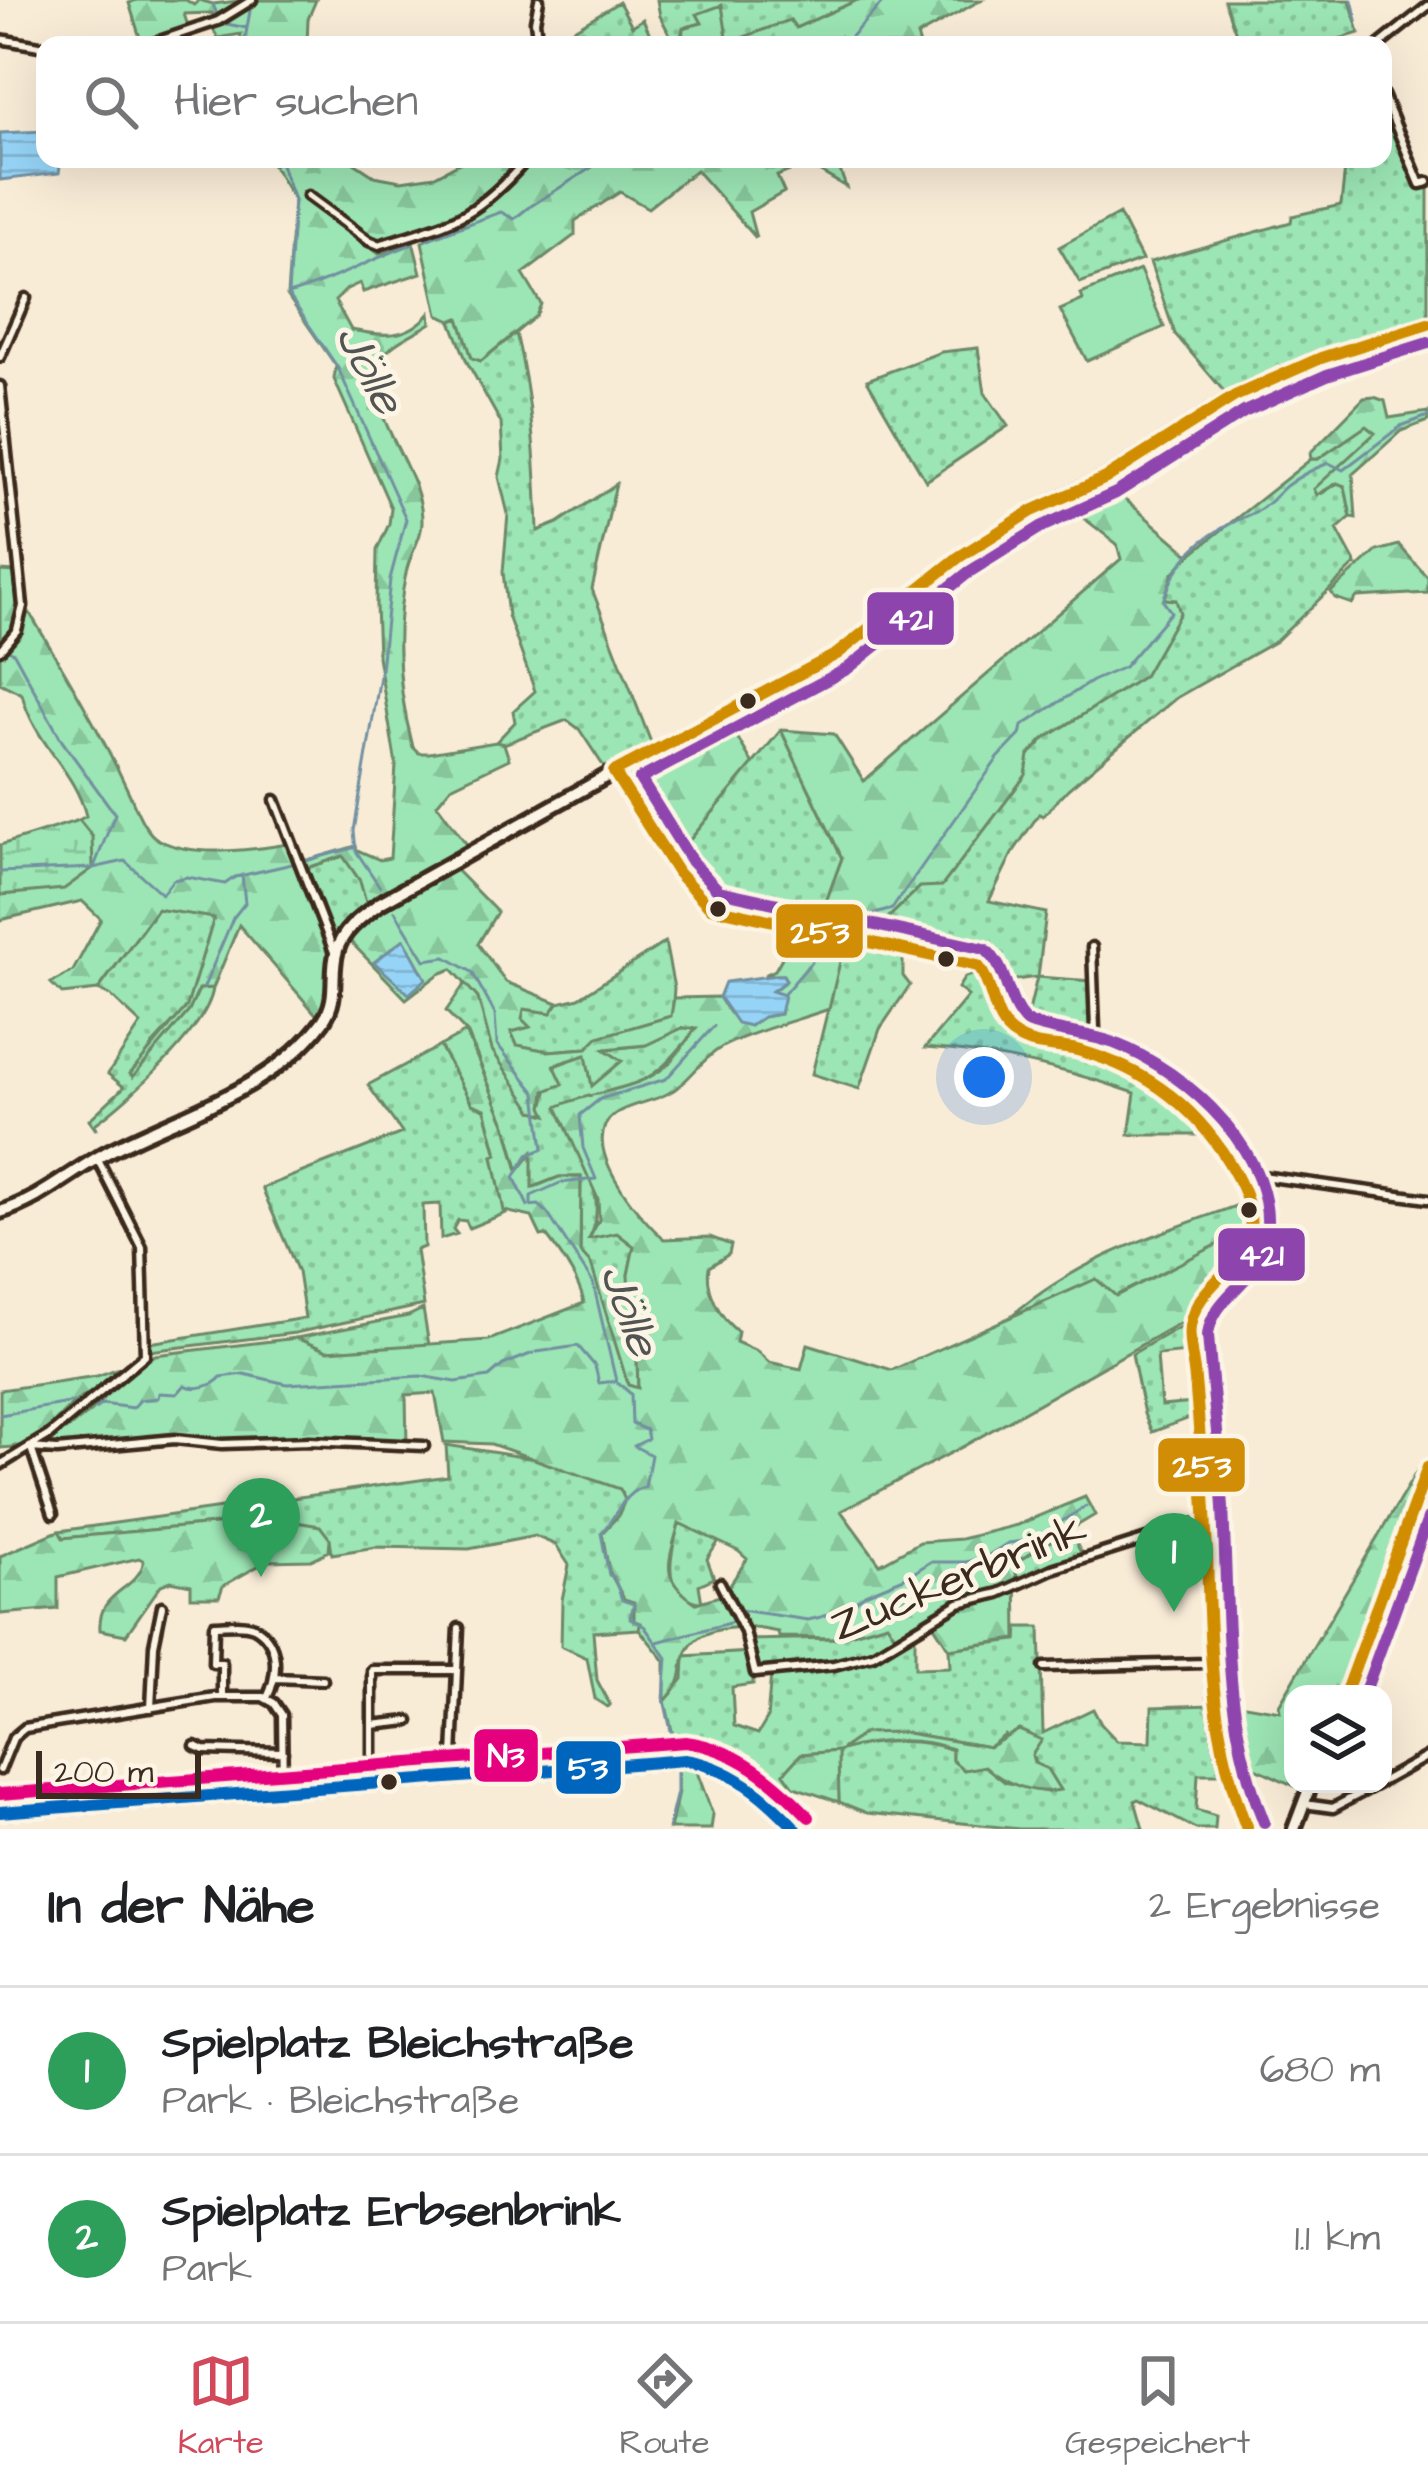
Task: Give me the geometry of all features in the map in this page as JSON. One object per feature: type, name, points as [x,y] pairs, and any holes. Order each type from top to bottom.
[{"type":"street","points":[[174,36],[218,21],[252,0]]},
{"type":"street","points":[[537,36],[538,0]]},
{"type":"street","points":[[1390,36],[1428,5]]},
{"type":"street","points":[[0,39],[36,45]]},
{"type":"street","points":[[1392,117],[1420,184],[1428,182]]},
{"type":"street","points":[[308,196],[379,244],[465,217],[484,205],[519,168]]},
{"type":"street","points":[[0,356],[26,298]]},
{"type":"street","points":[[335,955],[353,925],[406,888],[837,654],[976,546],[1051,501],[1106,478],[1235,396],[1301,365],[1428,324]]},
{"type":"street","points":[[0,386],[23,606],[17,630],[0,650]]},
{"type":"street","points":[[614,772],[678,873],[710,907],[978,966],[986,974],[1001,1022],[1015,1036],[1096,1056],[1175,1094],[1234,1172],[1244,1192],[1250,1232],[1246,1254],[1203,1298],[1190,1328],[1207,1520],[1207,1663],[1227,1778],[1247,1829]]},
{"type":"street","points":[[0,1213],[41,1196],[97,1158],[271,1072],[332,1008],[335,955],[275,800]]},
{"type":"street","points":[[1093,947],[1096,1056]]},
{"type":"street","points":[[0,1465],[31,1448],[145,1355],[142,1247],[97,1158]]},
{"type":"street","points":[[1234,1172],[1428,1199]]},
{"type":"street","points":[[1244,1192],[1256,1177]]},
{"type":"street","points":[[31,1448],[57,1450],[175,1439],[222,1444],[309,1441],[424,1446]]},
{"type":"street","points":[[31,1448],[53,1514]]},
{"type":"street","points":[[1348,1685],[1428,1467]]},
{"type":"street","name":"Zuckerbrink","points":[[721,1583],[745,1632],[755,1673],[834,1665],[886,1649],[958,1603],[1207,1520]]},
{"type":"street","points":[[1409,1523],[1428,1527]]},
{"type":"street","points":[[152,1708],[154,1645],[162,1606]]},
{"type":"street","points":[[222,1696],[222,1663],[214,1663],[214,1625],[256,1629],[273,1652],[276,1678],[267,1698]]},
{"type":"street","points":[[452,1777],[459,1628]]},
{"type":"street","points":[[1044,1667],[1207,1663]]},
{"type":"street","points":[[372,1784],[373,1670],[457,1670]]},
{"type":"street","points":[[276,1678],[323,1679]]},
{"type":"street","points":[[0,1769],[20,1730],[222,1696],[267,1698],[282,1715],[283,1791]]},
{"type":"street","points":[[373,1725],[410,1721]]},
{"type":"street","points":[[195,1746],[283,1752]]},
{"type":"street","points":[[1392,1777],[1428,1756]]},
{"type":"street","points":[[0,1813],[698,1761],[760,1793],[796,1829]]},
{"type":"street","points":[[1294,1829],[1308,1793]]},
{"type":"street","points":[[1304,1804],[1333,1808],[1362,1793]]},
{"type":"green space","points":[[186,0],[194,5],[199,0],[213,4],[246,0],[216,20],[212,13],[184,14],[189,29],[167,36],[139,36],[129,3]]},
{"type":"green space","points":[[258,0],[316,0],[307,36],[217,36],[211,26]]},
{"type":"green space","points":[[657,0],[858,0],[795,28],[790,20],[747,36],[727,36],[721,6],[698,15],[702,23],[683,28],[681,36],[670,36]]},
{"type":"green space","points":[[858,0],[981,0],[917,36],[747,36],[790,20],[796,28]]},
{"type":"green space","points":[[1224,0],[1350,0],[1359,33],[1349,36],[1237,36]]},
{"type":"green space","points":[[619,2],[632,26],[643,19],[651,36],[562,36]]},
{"type":"green space","points":[[722,5],[727,36],[683,36],[683,28],[702,23],[697,14]]},
{"type":"green space","points":[[1392,110],[1421,181],[1428,180],[1428,316],[1317,352],[1227,395],[1175,334],[1150,262],[1341,205],[1345,168],[1392,168]]},
{"type":"green space","points":[[274,168],[362,168],[374,176],[401,181],[435,176],[450,168],[511,168],[457,213],[379,240],[309,194],[312,202],[379,254],[413,242],[421,273],[363,292],[360,283],[335,301],[351,330],[394,334],[412,328],[430,313],[431,323],[385,354],[377,370],[376,388],[387,425],[414,482],[422,520],[406,573],[399,638],[401,682],[413,747],[429,753],[496,742],[504,744],[509,759],[451,787],[437,804],[471,850],[367,905],[360,881],[343,856],[304,869],[302,862],[356,846],[380,860],[390,858],[396,765],[378,656],[376,605],[377,550],[391,508],[334,379],[336,366],[287,295],[294,200]]},
{"type":"green space","points":[[524,168],[797,168],[777,176],[784,192],[749,212],[756,238],[696,170],[648,208],[620,192],[575,221],[575,235],[523,274],[541,304],[536,316],[481,361],[472,358],[459,318],[451,321],[438,315],[422,242],[487,207]]},
{"type":"green space","points":[[814,168],[839,168],[846,187]]},
{"type":"green space","points":[[1119,214],[1142,260],[1080,283],[1059,247]]},
{"type":"green space","points":[[1140,270],[1164,327],[1087,361],[1060,310],[1083,300],[1081,294]]},
{"type":"green space","points":[[459,318],[472,357],[481,361],[516,333],[532,431],[538,531],[616,484],[592,589],[652,745],[606,770],[579,729],[567,720],[504,744],[496,742],[515,722],[513,711],[535,691],[508,616],[503,572],[508,514],[499,477],[501,423],[467,362],[451,321]]},
{"type":"green space","points":[[978,348],[985,393],[1008,426],[926,481],[867,380],[941,352]]},
{"type":"green space","points":[[1364,398],[1385,401],[1389,418],[1428,412],[1428,421],[1401,431],[1353,474],[1356,518],[1351,517],[1345,486],[1337,483],[1317,495],[1314,489],[1375,433],[1366,426],[1318,459],[1311,459],[1310,453]]},
{"type":"green space","points":[[1366,426],[1376,434],[1321,494],[1338,483],[1345,486],[1351,517],[1337,529],[1356,564],[1276,641],[1176,698],[1068,789],[1043,816],[1039,814],[989,901],[1046,913],[1038,977],[1092,981],[1091,1050],[1023,1037],[1037,977],[993,983],[983,959],[978,962],[893,944],[897,929],[888,918],[920,887],[1029,755],[1044,739],[1144,676],[1179,613],[1164,601],[1173,573],[1311,459],[1318,459]]},
{"type":"green space","points":[[1111,487],[1190,555],[1173,573],[1164,599],[1176,600],[1180,613],[1144,676],[1044,739],[1029,755],[1026,775],[942,886],[920,887],[889,917],[897,929],[893,944],[744,915],[748,910],[819,921],[842,858],[781,730],[834,734],[864,781],[1121,559],[1117,544],[1067,505]]},
{"type":"green space","points":[[1399,545],[1428,578],[1428,593],[1357,597],[1352,604],[1335,598],[1331,592],[1377,551]]},
{"type":"green space","points":[[0,571],[16,572],[20,606],[25,605],[66,675],[154,836],[173,846],[205,851],[288,844],[330,943],[326,950],[330,985],[320,1019],[239,925],[213,988],[199,989],[189,1011],[133,1077],[130,1074],[187,1006],[214,918],[157,909],[98,990],[62,994],[51,983],[73,971],[101,919],[82,901],[0,920],[0,895],[26,892],[92,836],[79,820],[86,816],[81,800],[35,727],[22,694],[0,683]]},
{"type":"green space","points":[[726,718],[753,764],[673,860],[619,775]]},
{"type":"green space","points":[[781,730],[842,858],[819,921],[732,911],[703,894],[673,860]]},
{"type":"green space","points":[[79,820],[92,836],[93,868],[64,889],[0,895],[0,845]]},
{"type":"green space","points":[[343,856],[360,881],[367,905],[333,942],[304,869]]},
{"type":"green space","points":[[454,868],[497,912],[478,944],[506,982],[558,1003],[551,1013],[524,1009],[522,1019],[530,1027],[511,1032],[517,1045],[548,1051],[587,1048],[598,1037],[671,1016],[674,998],[719,997],[729,1013],[750,1026],[780,1014],[781,1004],[772,992],[786,980],[783,975],[764,975],[775,970],[783,956],[797,955],[812,933],[845,940],[829,1009],[724,1046],[675,1089],[615,1114],[605,1127],[603,1143],[616,1180],[664,1239],[710,1237],[731,1245],[729,1254],[709,1267],[712,1294],[738,1332],[736,1342],[769,1362],[801,1369],[808,1344],[892,1370],[1096,1279],[1116,1296],[1236,1235],[1247,1238],[1190,1317],[841,1511],[880,1564],[920,1542],[961,1539],[1017,1525],[1085,1497],[1095,1515],[1016,1562],[1017,1639],[949,1649],[931,1621],[900,1643],[887,1623],[835,1638],[779,1637],[778,1632],[756,1628],[716,1630],[688,1650],[680,1680],[665,1701],[665,1661],[639,1629],[641,1623],[634,1621],[634,1602],[624,1599],[609,1571],[602,1533],[625,1500],[620,1489],[491,1444],[444,1442],[435,1393],[406,1395],[407,1445],[318,1439],[238,1443],[175,1437],[40,1447],[89,1413],[109,1390],[155,1355],[296,1338],[327,1351],[489,1340],[584,1303],[569,1267],[546,1235],[541,1236],[532,1217],[504,1211],[485,1109],[472,1104],[440,1046],[466,1032],[506,1126],[518,1171],[532,1153],[532,1188],[559,1177],[581,1177],[580,1252],[591,1264],[628,1385],[638,1388],[638,1319],[644,1329],[654,1328],[648,1304],[629,1295],[634,1246],[617,1233],[589,1239],[599,1220],[598,1199],[557,1107],[654,1075],[696,1028],[682,1028],[646,1045],[604,1049],[622,1061],[592,1086],[586,1055],[554,1065],[563,1084],[545,1091],[547,1115],[533,1111],[492,1050],[478,998],[452,969],[406,999],[346,937],[375,910]],"holes":[[[679,1523],[747,1559],[723,1595],[696,1603],[671,1577],[670,1559]]]},
{"type":"green space","points":[[157,909],[215,917],[187,1007],[154,1043],[133,1076],[189,1011],[199,989],[213,988],[208,1004],[182,1042],[95,1124],[96,1130],[89,1120],[124,1087],[108,1074],[141,1024],[98,990]]},
{"type":"green space","points":[[845,940],[903,952],[903,976],[910,985],[880,1029],[859,1089],[812,1074]]},
{"type":"green space","points":[[665,942],[674,988],[672,1016],[599,1037],[588,1048],[548,1051],[517,1045],[511,1032],[529,1027],[521,1020],[524,1009],[551,1013],[558,1003],[579,998]]},
{"type":"green space","points":[[980,973],[1006,1033],[1028,1044],[1109,1065],[1144,1081],[1176,1104],[1204,1135],[1129,1135],[1135,1093],[1032,1063],[925,1048],[968,996],[958,988],[965,977]]},
{"type":"green space","points":[[466,982],[533,1111],[543,1107],[554,1066],[586,1054],[592,1085],[621,1061],[602,1050],[645,1045],[682,1028],[697,1028],[646,1079],[558,1107],[594,1188],[595,1222],[590,1238],[617,1233],[634,1246],[628,1275],[655,1322],[649,1330],[636,1326],[638,1389],[628,1385],[580,1252],[581,1177],[559,1177],[531,1188],[527,1158],[519,1172],[506,1126],[468,1034],[446,1011]]},
{"type":"green space","points":[[440,1046],[472,1104],[485,1109],[506,1213],[469,1228],[466,1221],[458,1220],[453,1229],[457,1234],[441,1239],[440,1204],[423,1205],[424,1247],[416,1250],[424,1305],[295,1333],[149,1351],[149,1343],[305,1318],[298,1272],[262,1188],[402,1133],[368,1085]]},
{"type":"green space","points":[[1244,1203],[1247,1238],[1236,1236],[1115,1296],[1096,1280],[1011,1316],[1093,1262]]},
{"type":"green space","points":[[423,1309],[429,1345],[326,1351],[296,1338],[408,1316]]},
{"type":"green space","points":[[1187,1325],[1189,1352],[1157,1355],[1161,1406],[1194,1403],[1195,1416],[1152,1432],[1132,1354]]},
{"type":"green space","points":[[119,1368],[121,1372],[72,1405],[35,1440],[0,1448],[0,1390],[97,1376]]},
{"type":"green space","points":[[446,1445],[530,1455],[620,1488],[625,1499],[618,1516],[602,1533],[610,1572],[634,1602],[634,1621],[641,1622],[639,1629],[593,1632],[597,1680],[607,1707],[595,1699],[587,1658],[561,1646],[569,1565],[556,1545],[535,1536],[469,1549],[376,1547],[332,1554],[330,1539],[248,1521],[62,1538],[59,1531],[448,1476]]},
{"type":"green space","points":[[1418,1469],[1339,1685],[1291,1685]]},
{"type":"green space","points":[[248,1521],[320,1526],[330,1539],[329,1551],[311,1560],[267,1561],[223,1586],[219,1597],[191,1597],[191,1585],[171,1581],[161,1585],[126,1635],[100,1630],[101,1617],[111,1599],[140,1571],[144,1561],[139,1558],[58,1577],[58,1609],[0,1614],[0,1556],[56,1532],[63,1538]]},
{"type":"green space","points":[[679,1523],[719,1541],[707,1559],[714,1578],[699,1585],[702,1603],[688,1598],[673,1582],[671,1560]]},
{"type":"green space","points":[[1069,1530],[1084,1558],[1017,1583],[1016,1562]]},
{"type":"green space","points":[[887,1623],[915,1632],[915,1668],[950,1667],[949,1649],[1017,1640],[1018,1627],[1040,1627],[1043,1733],[1093,1709],[1117,1741],[1151,1742],[1152,1707],[1211,1705],[1222,1774],[1198,1774],[1196,1810],[1216,1816],[1215,1829],[1196,1829],[1138,1799],[1143,1829],[1019,1829],[867,1813],[839,1802],[837,1751],[801,1754],[784,1773],[794,1787],[708,1757],[677,1752],[665,1701],[683,1679],[684,1656],[751,1652],[750,1640],[835,1638]],"holes":[[[753,1674],[771,1674],[767,1719],[758,1734],[734,1726],[732,1687],[753,1684]],[[901,1732],[989,1747],[1005,1735],[1032,1755],[1047,1792],[1005,1782],[985,1766],[964,1770],[952,1760],[952,1750],[925,1743],[843,1748]]]},
{"type":"green space","points":[[1284,1697],[1284,1781],[1227,1759],[1216,1700],[1280,1711]]},
{"type":"green space","points":[[1019,1730],[1042,1740],[1032,1755],[1034,1763],[1047,1769],[1060,1790],[1020,1787],[985,1766],[964,1770],[952,1760],[952,1749],[924,1742],[881,1742],[840,1751],[864,1733],[901,1732],[989,1747]]},
{"type":"green space","points":[[838,1751],[839,1802],[794,1787],[784,1773],[801,1754]]},
{"type":"green space","points":[[694,1764],[713,1815],[711,1829],[670,1829],[678,1765]]},
{"type":"water","points":[[36,131],[36,168],[60,168],[59,173],[0,180],[0,133]]},
{"type":"water","points":[[404,939],[426,979],[409,994],[374,962]]},
{"type":"water","points":[[783,975],[786,981],[772,991],[784,995],[780,1014],[750,1026],[737,1023],[719,997],[725,982]]},
{"type":"waterway","points":[[851,36],[885,0]]},
{"type":"waterway","points":[[1352,0],[1357,20]]},
{"type":"waterway","points":[[213,4],[218,18]]},
{"type":"waterway","name":"Jölle","points":[[246,36],[251,5]]},
{"type":"waterway","points":[[222,23],[247,28]]},
{"type":"waterway","name":"Jölle","points":[[282,168],[294,200],[288,294],[338,368],[406,519],[390,579],[381,670],[354,831],[356,851],[380,887]]},
{"type":"waterway","points":[[531,206],[591,168]]},
{"type":"waterway","points":[[425,240],[501,212],[514,219],[529,207]]},
{"type":"waterway","points":[[288,294],[413,244]]},
{"type":"waterway","points":[[839,929],[844,923],[892,909],[1022,726],[1092,681],[1124,667],[1171,612],[1163,601],[1170,583],[1199,544],[1261,509],[1301,476],[1329,463],[1343,470],[1401,426],[1428,416]]},
{"type":"waterway","points":[[5,648],[14,653],[62,741],[115,814],[94,867]]},
{"type":"waterway","points":[[303,861],[353,848]]},
{"type":"waterway","points":[[0,872],[93,868],[125,861],[162,894],[173,880],[187,877],[225,884],[235,877],[292,864]]},
{"type":"waterway","points":[[204,987],[233,918],[245,903],[242,875]]},
{"type":"waterway","name":"Jölle","points":[[395,911],[425,960],[446,957],[472,972],[495,1014],[497,1044],[536,1093],[543,1149],[528,1155],[514,1177],[528,1206],[539,1205],[548,1214],[593,1283],[616,1381],[631,1394],[632,1424],[646,1430],[648,1439],[634,1446],[651,1455],[645,1487],[626,1499],[601,1533],[609,1575],[622,1600],[634,1604],[630,1618],[644,1626],[667,1658],[664,1699],[676,1754]]},
{"type":"waterway","points":[[783,995],[832,938]]},
{"type":"waterway","points":[[531,1204],[531,1196],[560,1183],[596,1179],[583,1148],[580,1115],[600,1099],[666,1079],[714,1026]]},
{"type":"waterway","points":[[537,1352],[578,1346],[595,1366],[599,1383],[616,1381]]},
{"type":"waterway","points":[[95,1409],[102,1404],[133,1408],[140,1400],[158,1398],[159,1393],[177,1394],[185,1385],[204,1387],[221,1377],[244,1374],[287,1384],[421,1376],[456,1382],[489,1377],[503,1365],[533,1353]]},
{"type":"waterway","points":[[0,1415],[74,1402]]},
{"type":"waterway","points":[[740,1610],[808,1620],[821,1617],[847,1608],[930,1562],[966,1562],[1008,1543],[1033,1540],[1086,1506]]},
{"type":"waterway","points":[[657,1642],[733,1622],[734,1617]]},
{"type":"waterway","name":"Jölle","points":[[668,1829],[677,1792],[677,1766]]},
{"type":"transit line","name":"253","points":[[614,772],[837,654],[959,557],[1032,511],[1106,478],[1235,396],[1321,358],[1428,324]]},
{"type":"transit line","name":"421","points":[[1264,1822],[1235,1714],[1208,1335],[1217,1310],[1253,1269],[1265,1244],[1267,1212],[1259,1180],[1244,1150],[1199,1096],[1142,1056],[1103,1039],[1025,1021],[999,966],[985,949],[719,891],[692,862],[640,779],[847,669],[969,572],[1041,527],[1116,493],[1244,412],[1327,375],[1428,343]]},
{"type":"transit line","name":"253","points":[[614,772],[678,873],[710,907],[978,966],[1008,1030],[1030,1043],[1103,1058],[1150,1081],[1207,1131],[1236,1175],[1248,1205],[1250,1228],[1245,1247],[1197,1307],[1190,1337],[1215,1699],[1232,1785],[1247,1829]]},
{"type":"transit line","name":"253","points":[[1348,1685],[1428,1467]]},
{"type":"transit line","name":"421","points":[[1367,1685],[1428,1519]]},
{"type":"transit line","name":"N3","points":[[0,1794],[686,1742],[722,1751],[754,1768],[809,1817]]},
{"type":"transit line","name":"53","points":[[0,1812],[685,1760],[717,1769],[746,1785],[796,1829]]},
{"type":"place","name":"Spielplatz Erbsenbrink","points":[[261,1577]]},
{"type":"place","name":"Spielplatz Bleichstraße","points":[[1174,1612]]}]
